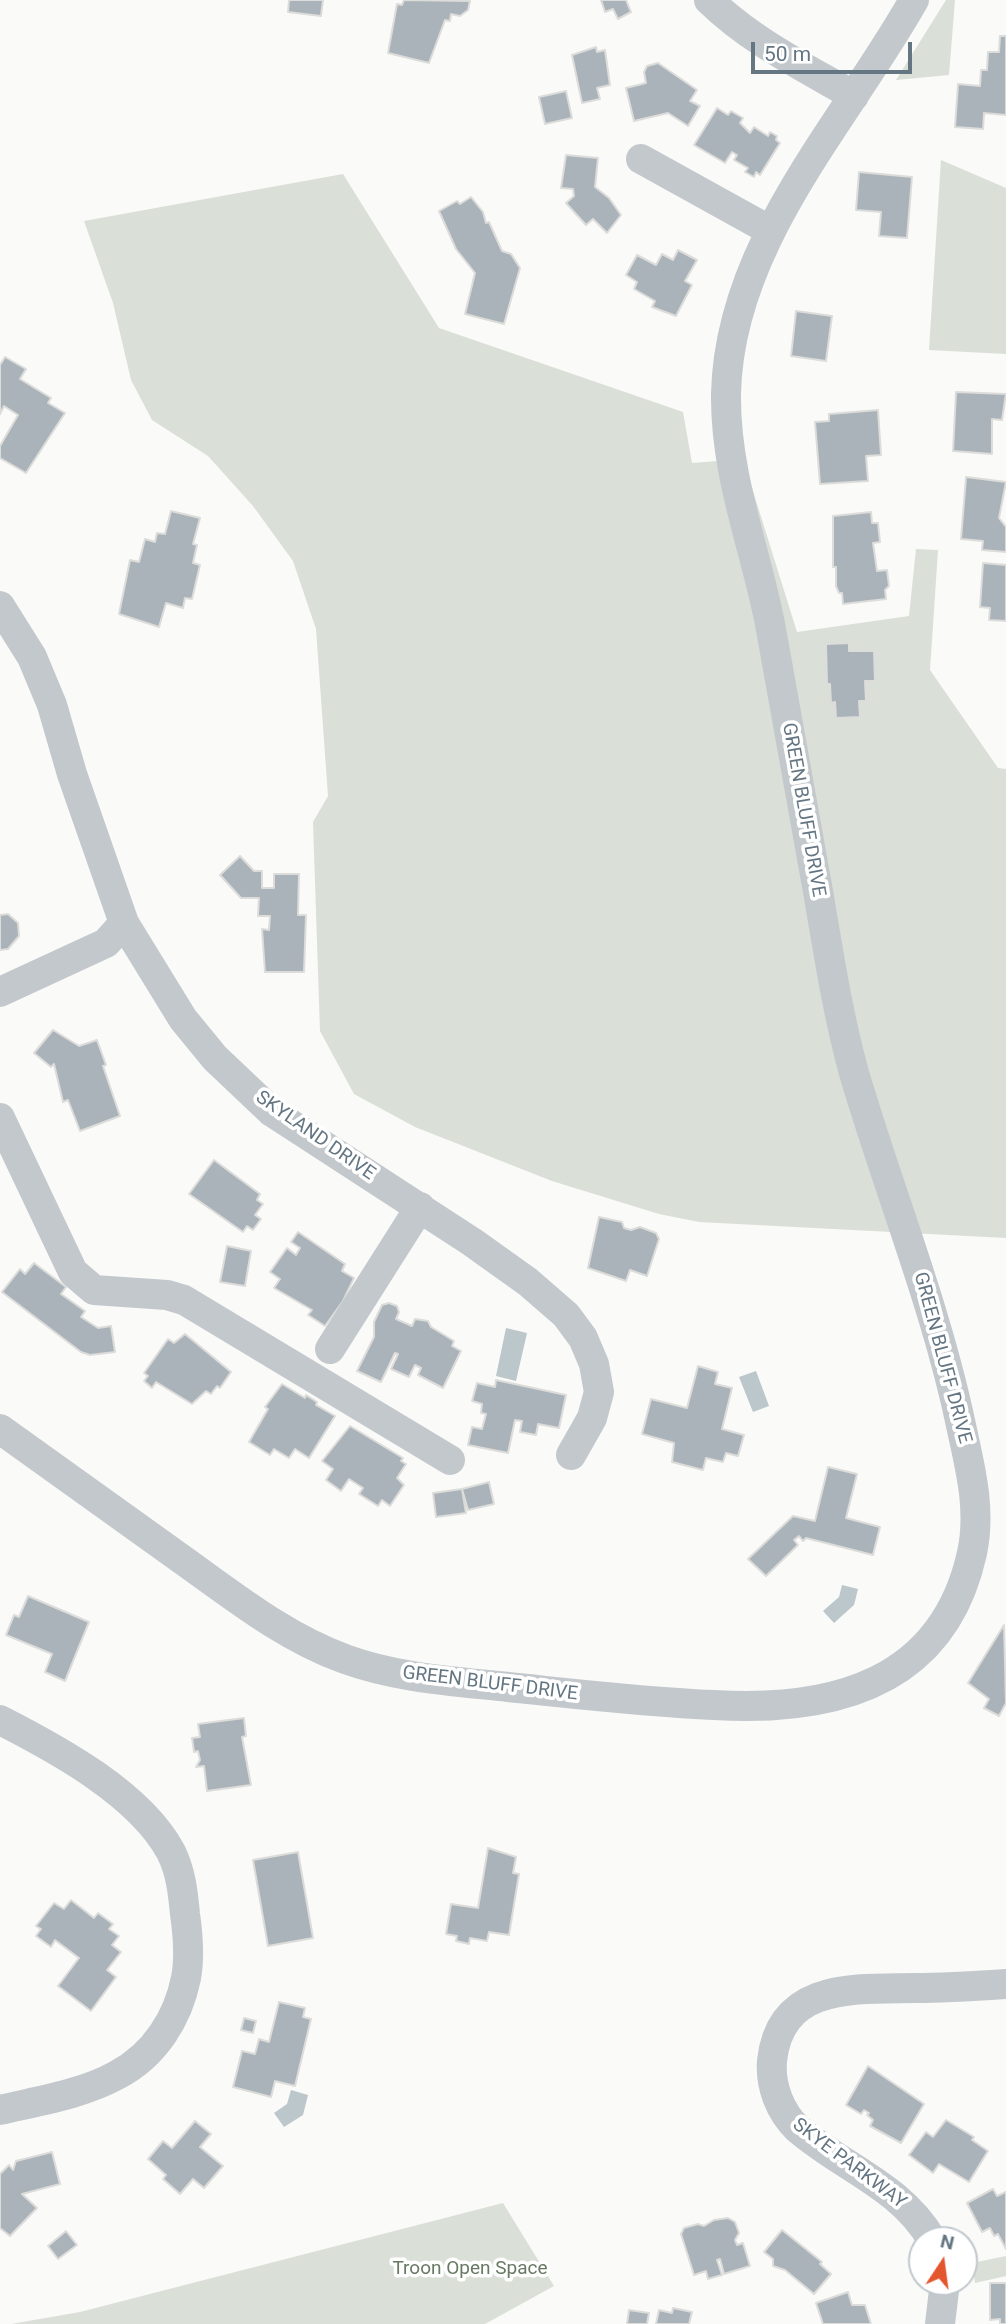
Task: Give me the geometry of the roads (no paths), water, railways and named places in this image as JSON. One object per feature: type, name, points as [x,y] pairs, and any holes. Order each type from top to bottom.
[{"type":"street","points":[[709,0],[729,19],[765,45],[854,96]]},
{"type":"street","name":"GREEN BLUFF DRIVE","points":[[0,1429],[284,1630],[341,1658],[413,1677],[631,1701],[761,1708],[802,1705],[835,1698],[873,1683],[911,1658],[945,1619],[960,1590],[971,1557],[976,1519],[974,1487],[957,1406],[933,1316],[844,1035],[769,618],[731,467],[726,419],[727,374],[747,286],[771,231],[914,0]]},
{"type":"street","points":[[641,159],[771,231]]},
{"type":"street","name":"SKYLAND DRIVE","points":[[0,606],[32,657],[52,705],[72,775],[124,923],[183,1019],[238,1082],[272,1112],[420,1207],[528,1282],[565,1315],[583,1338],[594,1364],[599,1392],[592,1418],[571,1455]]},
{"type":"street","points":[[0,992],[106,943],[124,923]]},
{"type":"street","points":[[0,1118],[73,1272],[94,1290],[167,1295],[184,1300],[322,1360],[450,1460]]},
{"type":"street","points":[[322,1360],[420,1207]]},
{"type":"street","points":[[0,1720],[86,1768],[117,1791],[158,1833],[171,1852],[181,1878],[189,1951],[183,1990],[176,2011],[157,2042],[138,2061],[117,2075],[86,2087],[0,2110]]},
{"type":"street","name":"SKYE PARKWAY","points":[[922,2226],[905,2203],[821,2146],[790,2120],[778,2101],[772,2080],[776,2045],[784,2027],[798,2010],[830,1992],[1006,1984]]},
{"type":"street","points":[[940,2324],[943,2296]]},
{"type":"park label","name":"Troon Open Space","points":[[470,2269]]}]
